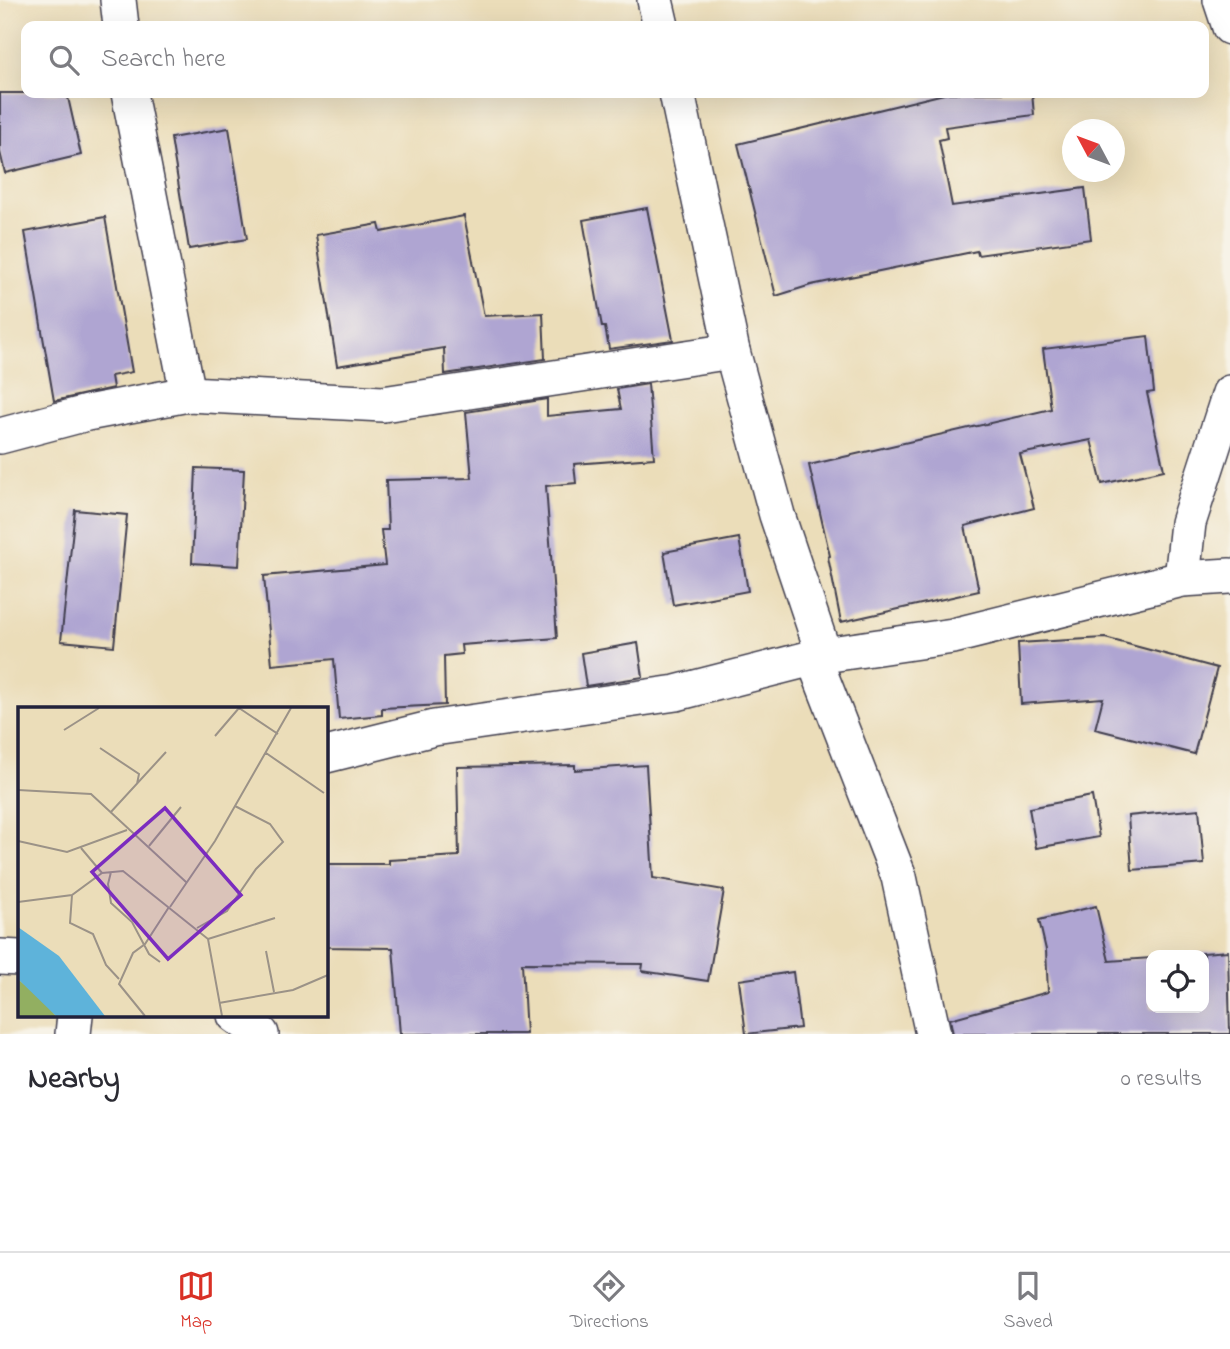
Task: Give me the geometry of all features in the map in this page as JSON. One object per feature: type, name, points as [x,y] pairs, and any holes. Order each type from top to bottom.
[{"type":"street","points":[[118,0],[120,21]]},
{"type":"street","points":[[655,0],[660,21]]},
{"type":"street","points":[[1221,0],[1230,27]]},
{"type":"street","points":[[130,98],[188,394]]},
{"type":"street","points":[[678,98],[732,351],[819,657],[899,877],[933,1034]]},
{"type":"street","points":[[0,436],[87,413],[188,394],[383,404],[732,351]]},
{"type":"street","points":[[1182,579],[1188,523],[1230,393]]},
{"type":"street","points":[[327,755],[434,728],[676,694],[819,657],[953,636],[1182,579],[1230,576]]},
{"type":"street","points":[[0,957],[18,958]]},
{"type":"street","points":[[73,1034],[75,1016]]},
{"type":"street","points":[[236,1016],[261,1034]]},
{"type":"building","points":[[0,93],[21,93],[21,98],[68,98],[81,155],[5,173],[0,152]]},
{"type":"building","points":[[927,98],[1032,98],[1034,115],[945,127],[947,138],[939,140],[952,206],[1085,188],[1091,239],[978,255],[977,251],[811,285],[776,296],[738,144]]},
{"type":"building","points":[[229,128],[247,239],[189,249],[171,138]]},
{"type":"building","points":[[647,208],[673,340],[609,349],[605,327],[602,327],[583,220]]},
{"type":"building","points":[[464,216],[484,316],[543,313],[545,359],[445,374],[444,348],[337,366],[316,235],[379,224],[381,232]]},
{"type":"building","points":[[105,217],[132,372],[111,376],[113,388],[54,401],[25,232]]},
{"type":"building","points":[[1148,336],[1154,392],[1147,393],[1164,470],[1102,484],[1091,440],[1020,454],[1034,508],[965,526],[979,591],[841,622],[828,557],[830,556],[809,465],[1051,409],[1043,349]]},
{"type":"building","points":[[648,384],[654,458],[574,464],[576,483],[546,486],[557,638],[461,645],[462,654],[444,656],[445,705],[382,708],[382,715],[339,719],[334,659],[272,665],[264,576],[385,565],[381,530],[388,530],[386,480],[472,478],[466,412],[547,399],[547,416],[621,409],[617,389]]},
{"type":"building","points":[[196,468],[244,470],[239,566],[192,563]]},
{"type":"building","points":[[75,510],[127,515],[114,646],[61,641]]},
{"type":"building","points":[[739,538],[748,591],[673,605],[664,552]]},
{"type":"building","points":[[1105,638],[1217,668],[1194,754],[1095,729],[1103,698],[1021,704],[1018,643]]},
{"type":"building","points":[[638,643],[643,677],[586,686],[581,653]]},
{"type":"building","points":[[575,765],[575,770],[646,765],[653,878],[724,890],[708,981],[642,971],[643,964],[522,963],[526,1034],[400,1034],[393,948],[327,947],[327,864],[389,864],[389,860],[459,856],[457,767]]},
{"type":"building","points":[[1092,796],[1099,837],[1036,848],[1029,808]]},
{"type":"building","points":[[1199,809],[1204,864],[1132,870],[1128,816]]},
{"type":"building","points":[[1096,906],[1109,961],[1146,958],[1146,1013],[1209,1013],[1209,953],[1228,951],[1230,1034],[953,1034],[950,1019],[1048,992],[1046,950],[1039,920]]},
{"type":"building","points":[[793,972],[800,1028],[746,1034],[739,980]]}]
